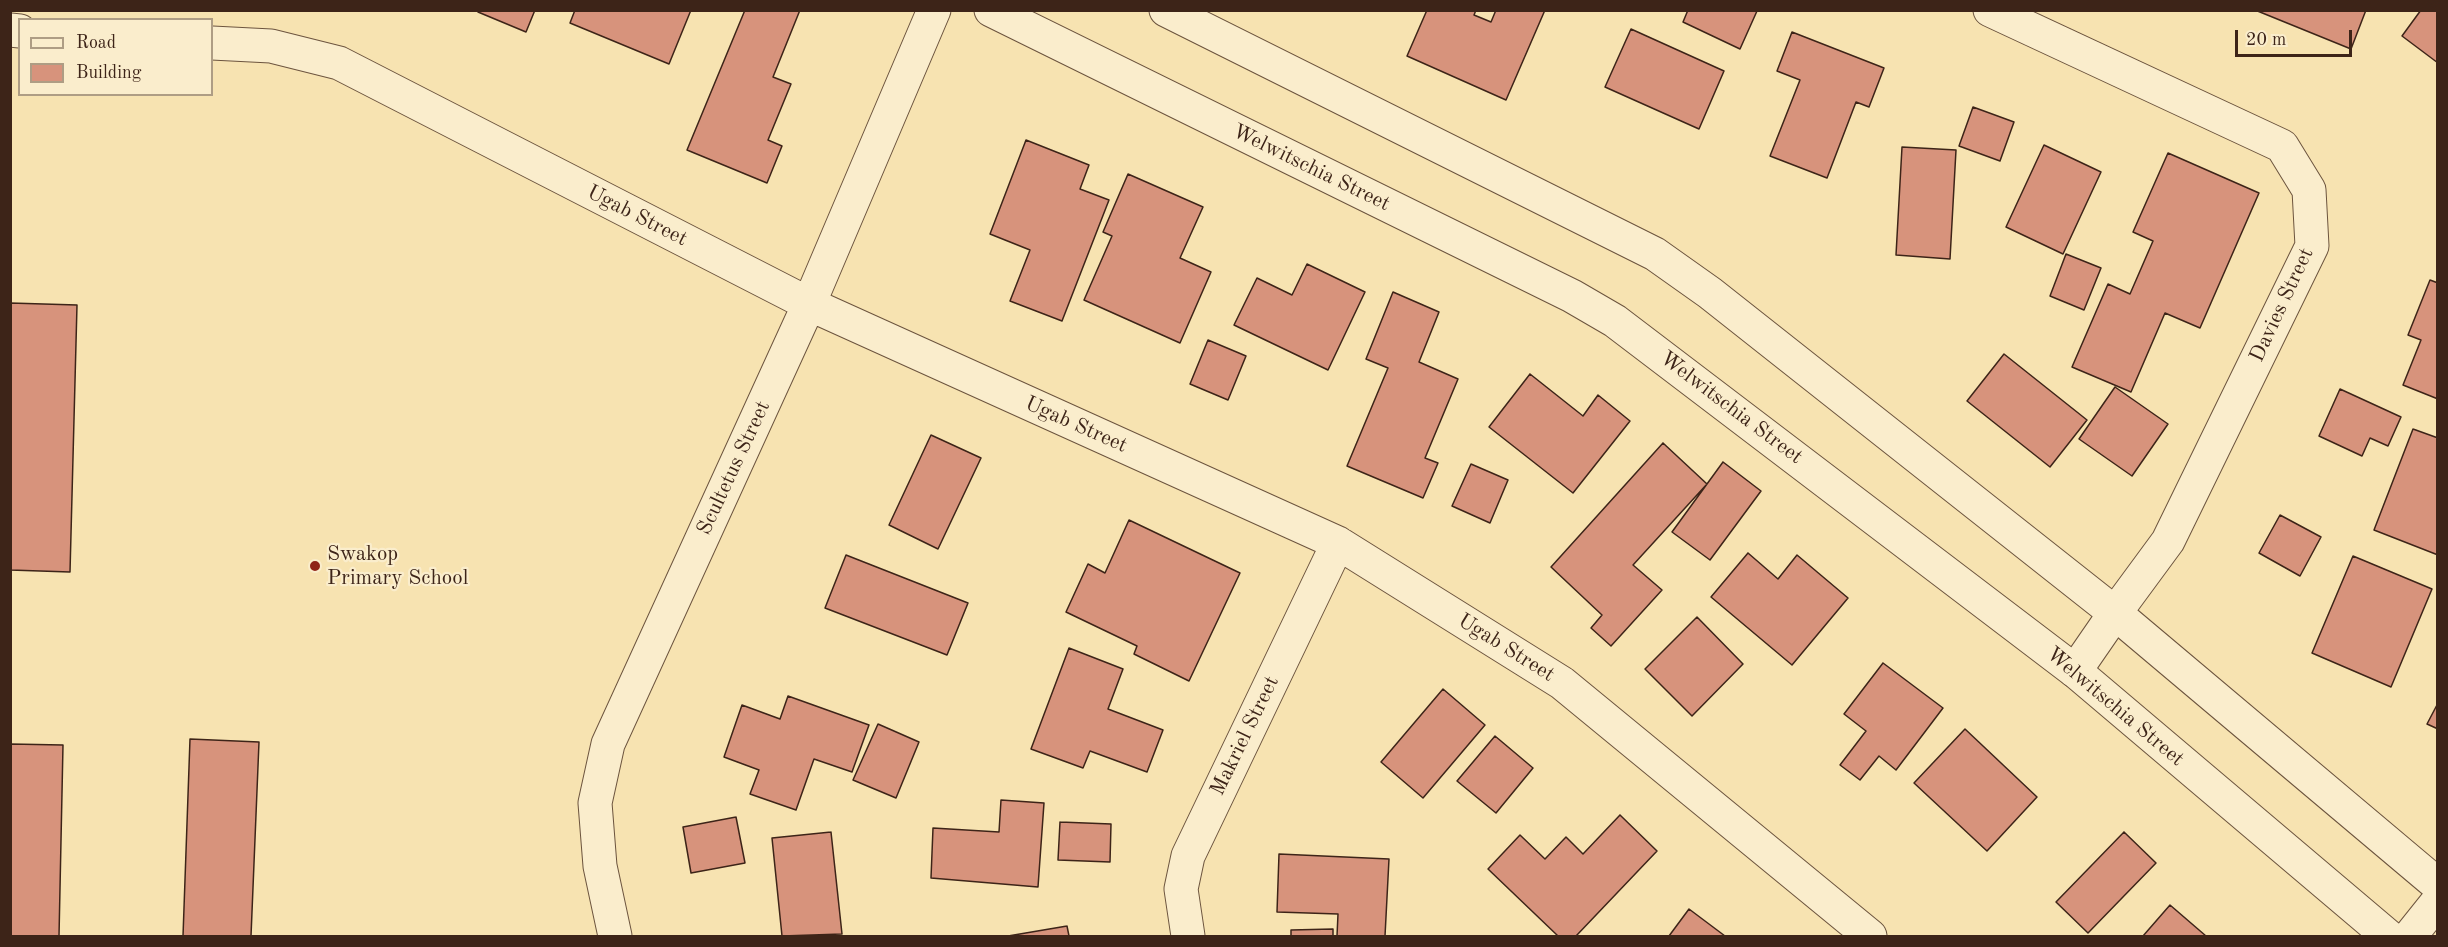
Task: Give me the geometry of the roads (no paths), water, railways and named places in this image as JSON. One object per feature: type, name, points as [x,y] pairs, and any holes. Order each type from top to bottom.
[{"type":"street","name":"Scultetus Street","points":[[615,936],[600,867],[595,803],[608,744],[809,304],[934,10]]},
{"type":"street","name":"Welwitschia Street","points":[[991,10],[1572,296],[1615,321],[2075,671],[2388,936]]},
{"type":"street","points":[[1166,10],[1655,254],[1710,293],[2115,613],[2438,885]]},
{"type":"street","name":"Davies Street","points":[[1990,10],[2282,146],[2309,190],[2312,246],[2168,541],[2075,671]]},
{"type":"street","name":"Ugab Street","points":[[213,43],[271,46],[339,63],[809,304],[1338,543],[1562,683],[1870,936]]},
{"type":"street","name":"Makriel Street","points":[[1188,936],[1181,889],[1188,856],[1338,543]]},
{"type":"street","points":[[2410,936],[2438,901]]},
{"type":"place","name":"Swakop Primary School","points":[[315,566]]}]
